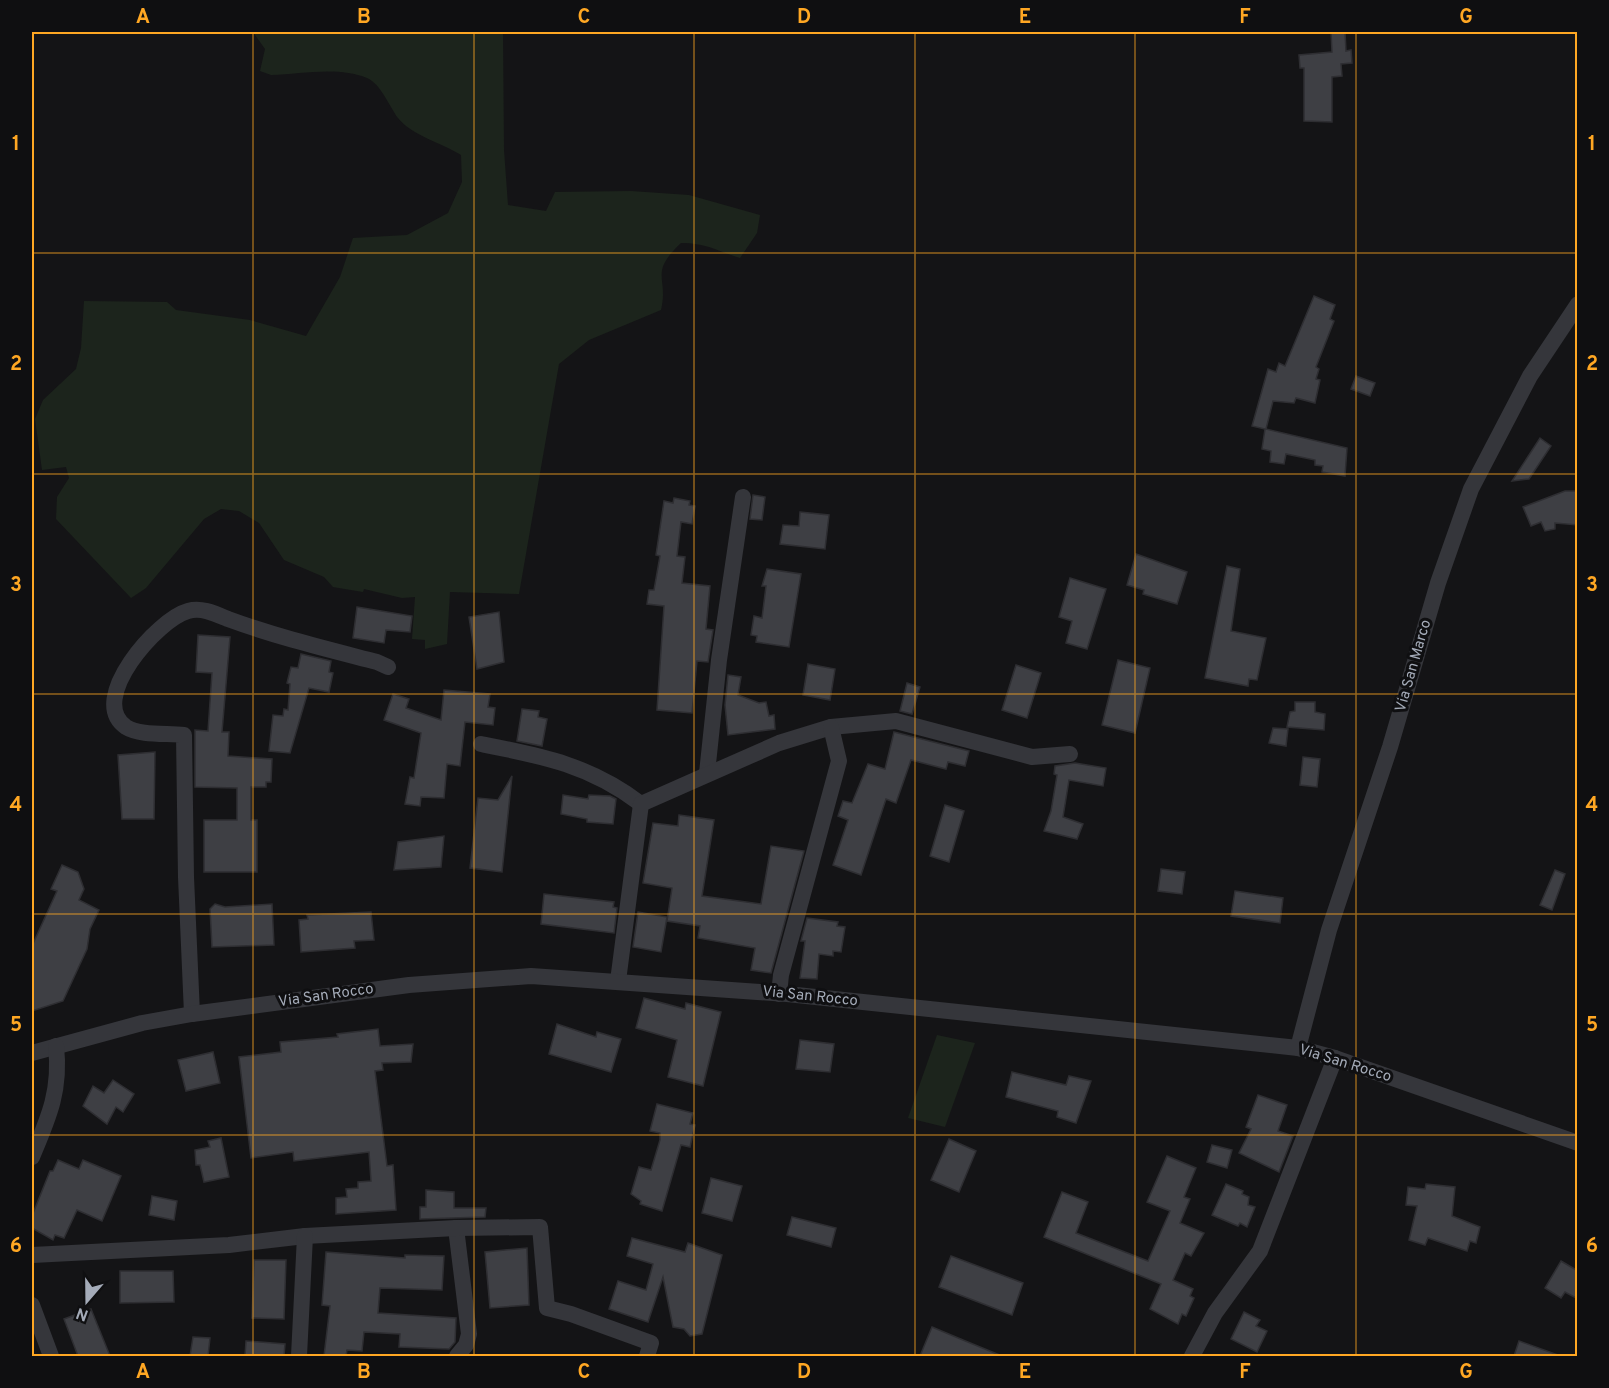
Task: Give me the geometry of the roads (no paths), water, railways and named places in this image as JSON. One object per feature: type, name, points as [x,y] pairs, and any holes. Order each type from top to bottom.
[{"type":"street","name":"Via San Marco","points":[[1298,1048],[1329,930],[1390,747],[1438,583],[1471,489],[1530,376],[1578,304]]},
{"type":"street","points":[[707,773],[719,660],[743,497]]},
{"type":"street","points":[[192,1014],[186,877],[184,735],[134,731],[126,727],[120,722],[115,710],[117,686],[141,646],[165,622],[190,610],[208,611],[279,638],[377,662],[388,667]]},
{"type":"street","points":[[641,804],[779,743],[831,727],[896,721],[1032,756],[1070,754]]},
{"type":"street","points":[[779,993],[781,975],[839,760],[831,727]]},
{"type":"street","points":[[481,744],[545,756],[588,770],[618,786],[641,804]]},
{"type":"street","points":[[618,981],[641,804]]},
{"type":"street","name":"Via San Rocco","points":[[32,1053],[192,1014],[409,985],[498,977],[618,981],[779,993],[1298,1048],[1335,1058],[1578,1143]]},
{"type":"street","points":[[32,1156],[52,1108],[59,1071],[56,1046]]},
{"type":"street","points":[[1192,1356],[1215,1313],[1260,1251],[1335,1058]]},
{"type":"street","points":[[32,1255],[229,1245],[305,1236],[456,1228],[540,1227],[547,1308],[571,1314],[651,1343],[647,1356]]},
{"type":"street","points":[[456,1228],[469,1335],[466,1345],[457,1356]]},
{"type":"street","points":[[299,1356],[305,1236]]},
{"type":"street","points":[[32,1305],[51,1356]]}]
